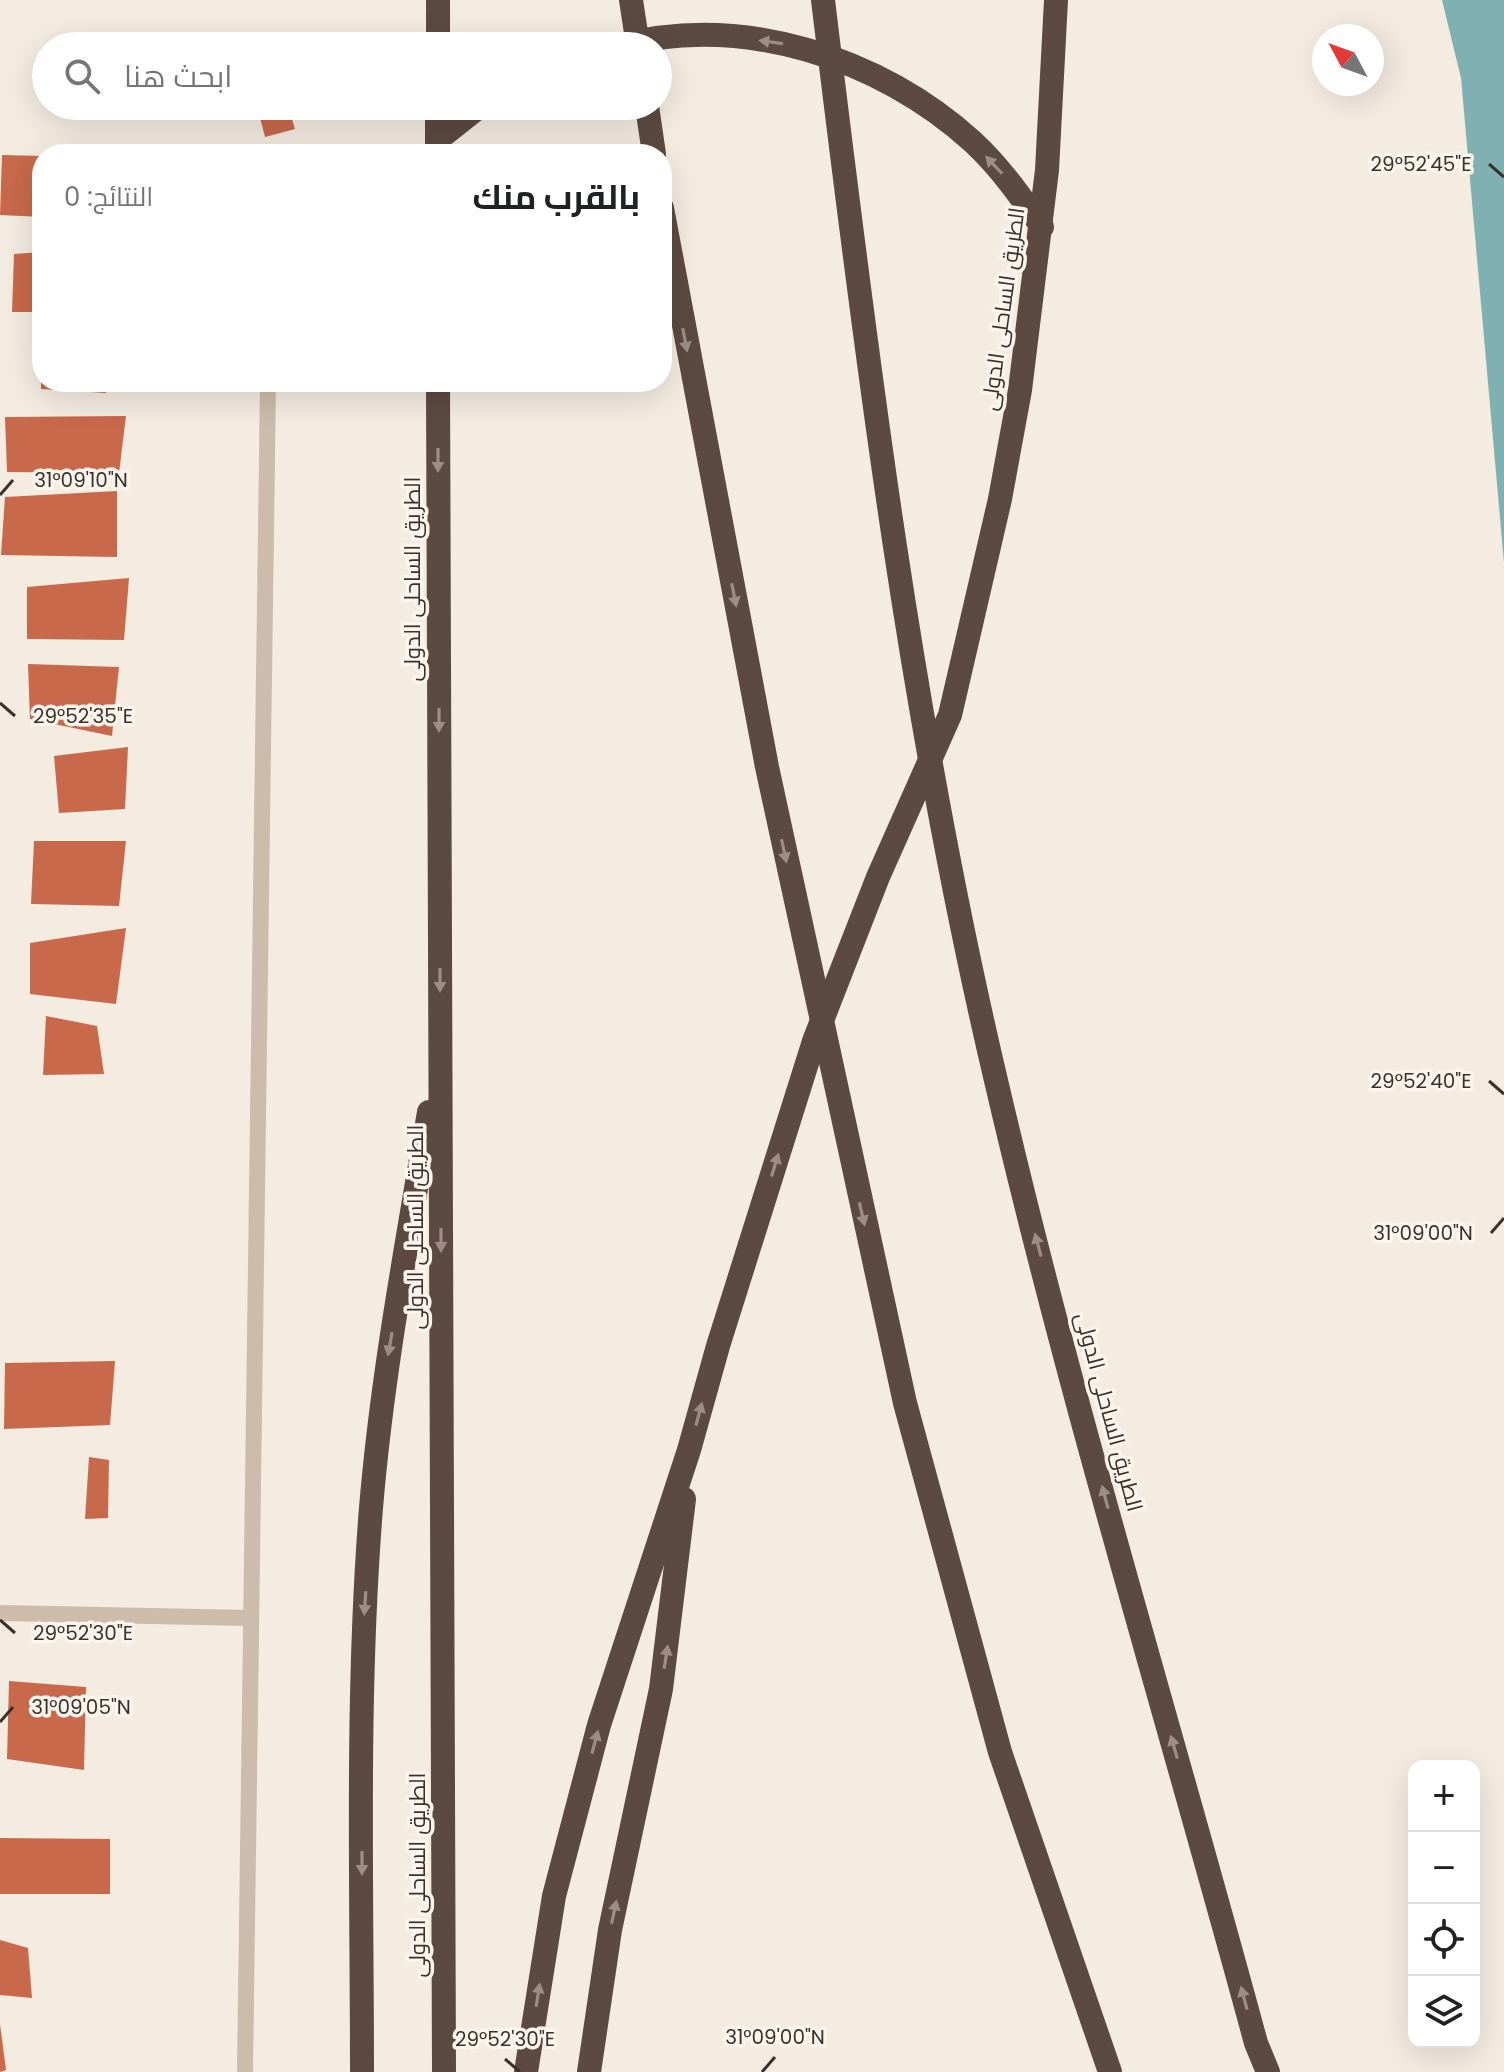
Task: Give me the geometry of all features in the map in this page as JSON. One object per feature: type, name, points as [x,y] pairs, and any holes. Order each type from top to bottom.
[{"type":"highway","points":[[438,0],[438,32]]},
{"type":"highway","points":[[631,0],[636,32]]},
{"type":"highway","name":"الطريق الساحلى الدولى","points":[[823,0],[891,519],[953,881],[998,1090],[1048,1283],[1256,2043],[1268,2072]]},
{"type":"highway","name":"الطريق الساحلى الدولى","points":[[526,2072],[554,1896],[599,1725],[689,1450],[814,1041],[878,877],[950,715],[1000,499],[1020,390],[1042,227],[1056,0]]},
{"type":"highway","points":[[672,37],[734,37],[787,44],[838,59],[887,81],[933,109],[974,143],[1011,183],[1042,227]]},
{"type":"highway","points":[[437,120],[437,144]]},
{"type":"highway","points":[[440,144],[465,120]]},
{"type":"highway","points":[[649,120],[653,144]]},
{"type":"highway","points":[[672,261],[767,767],[905,1403],[1000,1752],[1110,2072]]},
{"type":"highway","name":"الطريق الساحلى الدولى","points":[[438,392],[444,2072]]},
{"type":"highway","points":[[362,2072],[362,1714],[371,1511],[385,1377],[440,1047]]},
{"type":"highway","points":[[589,2072],[610,1930],[667,1649],[689,1450]]},
{"type":"lane","points":[[245,2072],[268,392]]},
{"type":"lane","points":[[0,1613],[251,1618]]},
{"type":"water","points":[[1442,0],[1504,0],[1504,563],[1461,78]]},
{"type":"building","points":[[261,120],[292,120],[295,129],[265,137]]},
{"type":"building","points":[[2,155],[32,156],[32,217],[0,215]]},
{"type":"building","points":[[32,253],[32,312],[12,312],[14,254]]},
{"type":"building","points":[[126,416],[119,473],[7,472],[5,417]]},
{"type":"building","points":[[117,491],[117,557],[1,555],[5,497]]},
{"type":"building","points":[[129,578],[124,640],[27,639],[27,587]]},
{"type":"building","points":[[28,664],[119,667],[112,736],[30,719]]},
{"type":"building","points":[[128,747],[125,809],[59,813],[54,756]]},
{"type":"building","points":[[34,841],[126,841],[119,906],[31,904]]},
{"type":"building","points":[[126,928],[116,1004],[30,994],[30,943]]},
{"type":"building","points":[[46,1016],[97,1026],[104,1074],[43,1075]]},
{"type":"building","points":[[115,1361],[110,1425],[4,1429],[5,1363]]},
{"type":"building","points":[[89,1457],[109,1460],[108,1518],[85,1519]]},
{"type":"building","points":[[9,1681],[86,1687],[84,1770],[7,1759]]},
{"type":"building","points":[[0,1838],[110,1839],[110,1894],[0,1894]]},
{"type":"building","points":[[0,1940],[28,1948],[32,1998],[0,1995]]},
{"type":"building","points":[[0,2024],[6,2070],[0,2072]]}]
